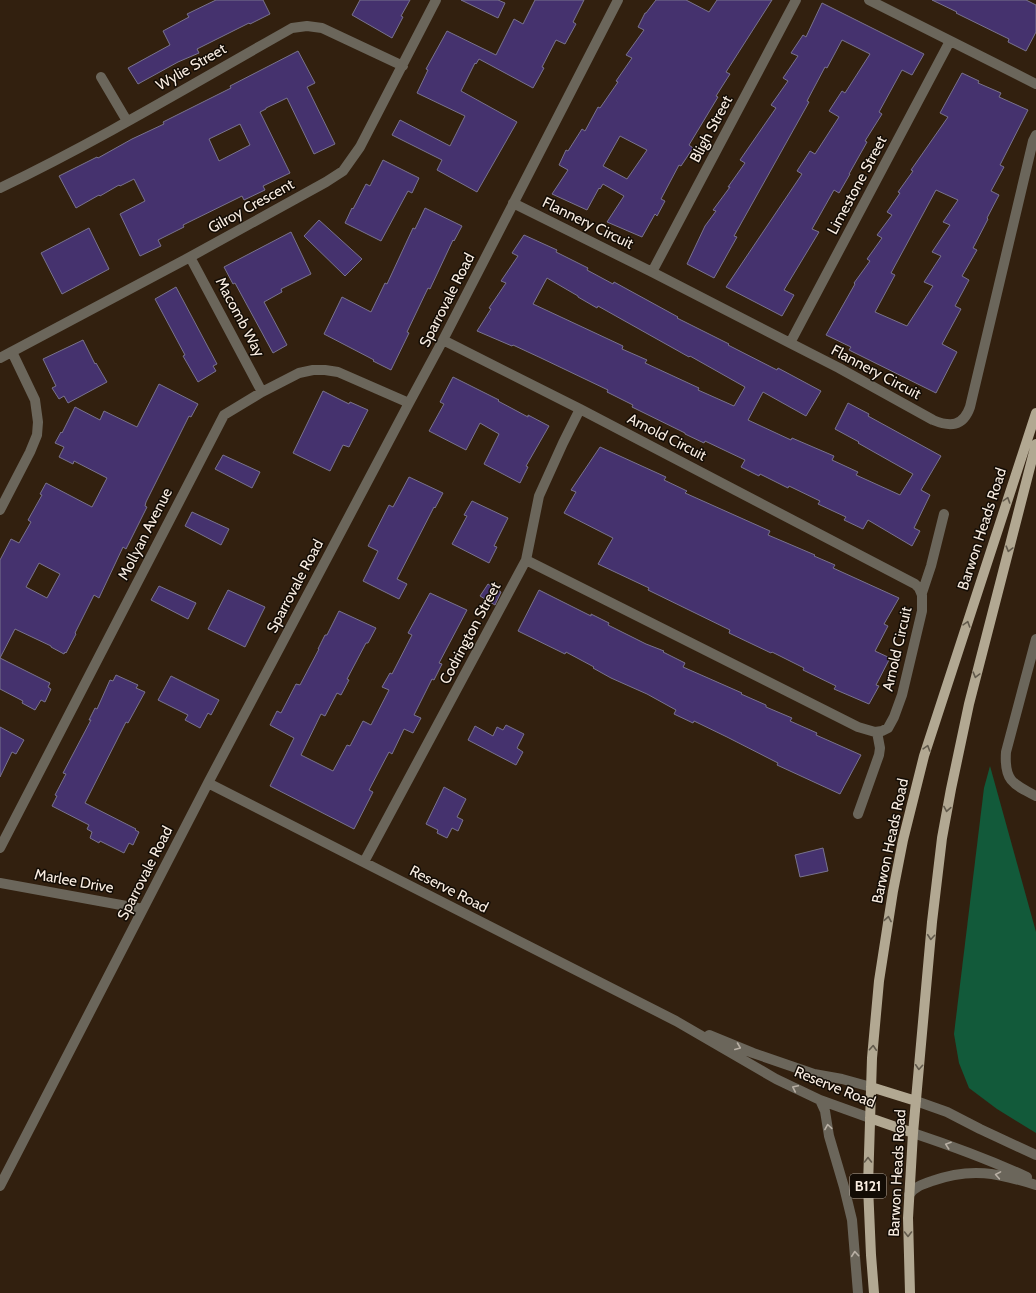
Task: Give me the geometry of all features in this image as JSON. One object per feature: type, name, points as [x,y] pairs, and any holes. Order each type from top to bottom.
[{"type":"main road","name":"Barwon Heads Road","points":[[874,1293],[869,1216],[871,1087],[874,1028],[879,981],[892,898],[903,840],[924,756],[1036,413]]},
{"type":"main road","name":"Barwon Heads Road","points":[[910,1293],[908,1254],[909,1195],[913,1133],[942,838],[969,704],[1036,444]]},
{"type":"main road","name":"Reserve Road","points":[[871,1087],[916,1100]]},
{"type":"main road","name":"Reserve Road","points":[[870,1118],[913,1133]]},
{"type":"street","name":"Gilroy Crescent","points":[[0,358],[190,257],[326,182],[343,171],[360,147],[436,0]]},
{"type":"street","name":"Sparrovale Road","points":[[0,1186],[208,783],[443,340],[618,0]]},
{"type":"street","name":"Bligh Street","points":[[652,272],[796,0]]},
{"type":"street","points":[[869,0],[1036,84]]},
{"type":"street","name":"Wylie Street","points":[[0,188],[127,121],[292,28],[307,26],[322,28],[403,66]]},
{"type":"street","name":"Limestone Street","points":[[790,343],[950,41]]},
{"type":"street","points":[[101,77],[127,121]]},
{"type":"street","name":"Flannery Circuit","points":[[513,203],[652,272],[839,368],[933,420],[948,425],[954,425],[960,422],[970,407],[1029,156],[1036,134]]},
{"type":"street","name":"Macomb Way","points":[[190,257],[262,392]]},
{"type":"street","name":"Arnold Circuit","points":[[443,340],[580,409],[912,582],[917,586],[922,593],[922,611],[898,708],[893,721],[888,728],[878,732]]},
{"type":"street","points":[[0,510],[30,452],[37,435],[38,422],[35,400],[12,352]]},
{"type":"street","name":"Mollyan Avenue","points":[[0,848],[222,419],[227,412],[262,392],[299,374],[313,370],[325,370],[347,375],[409,402]]},
{"type":"street","name":"Codrington Street","points":[[364,862],[526,560],[539,496],[580,409]]},
{"type":"street","points":[[922,593],[931,566],[944,514]]},
{"type":"street","points":[[526,560],[858,727],[868,731],[878,732],[880,744],[879,756],[858,814]]},
{"type":"street","points":[[1036,639],[1006,752],[1005,766],[1008,775],[1014,783],[1036,796]]},
{"type":"street","name":"Reserve Road","points":[[208,783],[676,1021],[776,1079],[820,1100],[870,1118]]},
{"type":"street","name":"Marlee Drive","points":[[0,883],[143,909]]},
{"type":"street","name":"Reserve Road","points":[[676,1021],[753,1053],[788,1065],[822,1076],[842,1079],[871,1087]]},
{"type":"street","points":[[820,1100],[825,1110],[830,1142],[844,1187],[852,1220],[858,1293]]},
{"type":"street","name":"Reserve Road","points":[[916,1100],[944,1111],[1036,1155]]},
{"type":"street","name":"Reserve Road","points":[[913,1133],[982,1157],[1036,1181]]},
{"type":"street","points":[[909,1195],[912,1190],[921,1185],[944,1176],[961,1173],[977,1172],[996,1174],[1036,1184]]},
{"type":"green space","points":[[990,766],[1036,932],[1036,1133],[997,1109],[969,1088],[959,1063],[954,1034],[984,788]]},
{"type":"building","points":[[216,0],[263,0],[270,14],[197,49],[199,53],[178,62],[138,84],[128,68],[170,45],[163,31],[189,17],[187,14]]},
{"type":"building","points":[[360,0],[410,0],[401,16],[403,17],[392,38],[352,15]]},
{"type":"building","points":[[461,0],[498,0],[505,3],[498,18]]},
{"type":"building","points":[[535,0],[584,0],[573,22],[576,24],[565,44],[556,40],[542,67],[544,68],[533,88],[479,59],[476,64],[475,63],[461,91],[517,122],[477,192],[437,170],[442,160],[392,135],[400,120],[450,146],[465,116],[417,93],[428,70],[426,69],[447,31],[496,55],[514,19],[523,24]]},
{"type":"building","points":[[656,0],[686,0],[709,12],[717,0],[772,0],[726,72],[730,74],[689,145],[693,148],[681,166],[679,165],[661,199],[665,201],[657,216],[655,214],[642,237],[607,222],[624,196],[603,184],[600,189],[599,188],[587,210],[552,194],[568,170],[559,165],[566,150],[568,151],[582,129],[585,131],[598,107],[600,108],[632,58],[626,55],[644,30],[638,27]],"holes":[[[620,136],[647,150],[627,179],[603,166]]]},
{"type":"building","points":[[932,0],[1026,0],[1036,5],[1036,32],[1026,51],[1008,42],[1009,39]]},
{"type":"building","points":[[822,3],[924,54],[912,75],[902,70],[879,112],[882,114],[865,141],[867,142],[850,174],[839,193],[834,190],[812,229],[819,232],[784,290],[794,295],[782,316],[726,287],[802,174],[797,171],[810,151],[815,154],[839,117],[829,111],[842,91],[845,93],[870,54],[842,40],[827,68],[825,67],[807,101],[809,102],[734,236],[737,237],[714,278],[687,264],[705,226],[716,211],[713,210],[745,163],[740,160],[776,108],[771,105],[788,81],[783,78],[798,56],[791,53],[803,35],[806,37]]},
{"type":"building","points":[[298,51],[315,83],[307,87],[335,144],[314,154],[287,98],[266,108],[260,112],[290,173],[263,186],[265,190],[244,200],[242,196],[183,225],[184,227],[158,240],[161,246],[140,256],[120,214],[145,201],[134,179],[120,186],[119,185],[100,196],[99,195],[76,208],[59,176],[164,124],[163,122],[231,88],[230,86]],"holes":[[[240,124],[250,145],[219,161],[209,139]]]},
{"type":"building","points":[[962,73],[979,81],[978,83],[1001,93],[999,97],[1028,110],[1000,165],[1004,167],[991,191],[999,195],[973,248],[977,250],[962,276],[969,280],[955,306],[961,309],[942,344],[957,352],[936,393],[849,350],[851,347],[826,335],[855,284],[854,283],[870,261],[867,259],[882,238],[877,235],[892,215],[887,212],[900,193],[898,192],[913,171],[911,170],[948,117],[940,113]],"holes":[[[936,190],[958,200],[943,222],[950,225],[932,252],[941,256],[924,282],[933,286],[907,326],[875,312],[895,275],[891,273]]]},
{"type":"building","points":[[383,160],[419,178],[412,193],[408,191],[381,241],[345,223],[366,184],[370,186]]},
{"type":"building","points":[[425,208],[462,226],[454,241],[453,240],[430,289],[428,288],[391,370],[324,334],[342,297],[371,312],[385,283],[387,284],[413,228],[415,229]]},
{"type":"building","points":[[319,220],[362,259],[345,276],[304,236]]},
{"type":"building","points":[[89,228],[109,269],[62,294],[41,253]]},
{"type":"building","points":[[291,232],[311,274],[281,289],[282,292],[264,302],[287,345],[273,353],[235,283],[233,284],[224,267]]},
{"type":"building","points":[[524,235],[557,250],[556,252],[588,268],[587,270],[613,284],[614,282],[678,317],[677,318],[729,344],[728,345],[777,370],[778,368],[821,391],[806,416],[763,392],[748,420],[791,440],[792,438],[834,456],[832,460],[858,472],[856,475],[900,495],[913,474],[835,429],[848,403],[869,414],[868,416],[941,456],[921,490],[930,495],[914,528],[920,531],[912,546],[868,520],[863,529],[844,520],[846,517],[818,504],[820,501],[789,486],[788,488],[760,474],[759,476],[741,467],[745,460],[705,441],[704,443],[632,407],[633,405],[607,392],[608,390],[513,345],[512,346],[477,331],[491,309],[489,308],[506,283],[501,281],[518,256],[512,253]],"holes":[[[547,278],[597,308],[598,306],[745,387],[734,406],[698,390],[699,388],[645,363],[647,360],[622,349],[623,346],[533,304]]]},
{"type":"building","points":[[176,287],[217,364],[213,366],[216,371],[198,382],[183,356],[185,355],[155,299]]},
{"type":"building","points":[[83,340],[95,364],[96,363],[107,382],[68,403],[64,396],[59,399],[52,388],[56,386],[43,359]]},
{"type":"building","points":[[453,377],[499,400],[498,401],[528,417],[528,415],[549,426],[526,466],[528,467],[520,483],[484,464],[499,434],[480,423],[466,450],[429,431],[444,404],[440,402]]},
{"type":"building","points":[[159,384],[198,404],[191,417],[189,416],[146,502],[145,506],[147,507],[126,549],[123,547],[99,598],[94,595],[66,653],[65,652],[64,654],[51,646],[15,629],[0,658],[0,560],[11,539],[19,543],[31,522],[28,520],[42,495],[40,494],[46,483],[92,507],[107,478],[74,461],[73,464],[59,457],[64,447],[55,443],[61,432],[62,433],[75,407],[100,420],[104,411],[137,427]],"holes":[[[39,563],[60,574],[47,598],[26,587]]]},
{"type":"building","points":[[323,391],[349,404],[350,402],[368,410],[349,447],[343,445],[330,471],[293,453]]},
{"type":"building","points":[[600,447],[666,477],[664,480],[687,491],[685,493],[770,531],[768,535],[835,565],[833,568],[899,598],[884,624],[888,626],[875,651],[890,658],[876,685],[879,686],[869,704],[834,689],[836,686],[803,670],[804,668],[729,633],[730,630],[648,590],[649,588],[598,564],[613,538],[564,513],[576,492],[571,490]]},
{"type":"building","points":[[223,455],[260,472],[252,488],[215,469]]},
{"type":"building","points":[[409,477],[443,493],[435,508],[434,507],[397,579],[407,584],[399,599],[363,581],[378,551],[368,546],[389,505],[393,507]]},
{"type":"building","points":[[472,501],[508,518],[494,546],[497,547],[489,563],[452,544],[467,516],[464,515]]},
{"type":"building","points":[[192,512],[229,529],[221,545],[185,526]]},
{"type":"building","points":[[488,584],[501,592],[495,605],[480,596]]},
{"type":"building","points":[[159,586],[196,603],[188,619],[151,600]]},
{"type":"building","points":[[228,590],[265,607],[245,647],[208,629]]},
{"type":"building","points":[[539,590],[591,616],[591,614],[609,623],[608,625],[646,644],[664,651],[663,652],[685,663],[683,667],[742,693],[741,694],[766,705],[766,707],[792,718],[790,721],[817,733],[816,735],[861,755],[840,794],[777,765],[778,763],[694,721],[693,723],[674,714],[676,710],[647,694],[611,678],[566,652],[565,654],[518,631]]},
{"type":"building","points":[[430,593],[467,610],[439,663],[442,664],[434,680],[432,679],[414,715],[421,718],[413,733],[404,729],[392,754],[389,752],[369,790],[373,792],[354,829],[270,786],[294,738],[270,725],[277,711],[281,713],[296,684],[300,685],[339,611],[376,628],[368,643],[366,643],[347,679],[349,680],[341,695],[337,693],[325,716],[321,714],[301,755],[333,771],[347,745],[350,746],[363,721],[371,725],[389,690],[382,687],[390,673],[392,674],[412,635],[408,633]]},
{"type":"building","points":[[0,658],[50,683],[48,687],[51,689],[45,702],[41,700],[35,710],[22,703],[23,701],[0,689]]},
{"type":"building","points":[[116,675],[138,685],[136,688],[145,692],[128,723],[126,722],[85,803],[136,829],[135,830],[139,832],[133,845],[129,843],[124,853],[100,841],[99,843],[90,838],[92,832],[87,829],[89,825],[52,806],[57,796],[55,795],[66,774],[63,773],[91,720],[89,720],[95,708],[97,709],[110,680],[113,681]]},
{"type":"building","points":[[171,676],[219,700],[211,715],[208,713],[200,728],[185,720],[188,715],[158,700]]},
{"type":"building","points":[[506,725],[524,734],[517,748],[523,752],[516,765],[468,740],[475,726],[493,736],[497,727],[503,730]]},
{"type":"building","points":[[0,727],[24,740],[16,754],[12,752],[0,777]]},
{"type":"building","points":[[444,787],[466,799],[457,817],[463,820],[458,831],[452,828],[447,838],[437,833],[438,830],[426,824]]},
{"type":"building","points":[[823,848],[828,871],[800,877],[795,855]]}]
